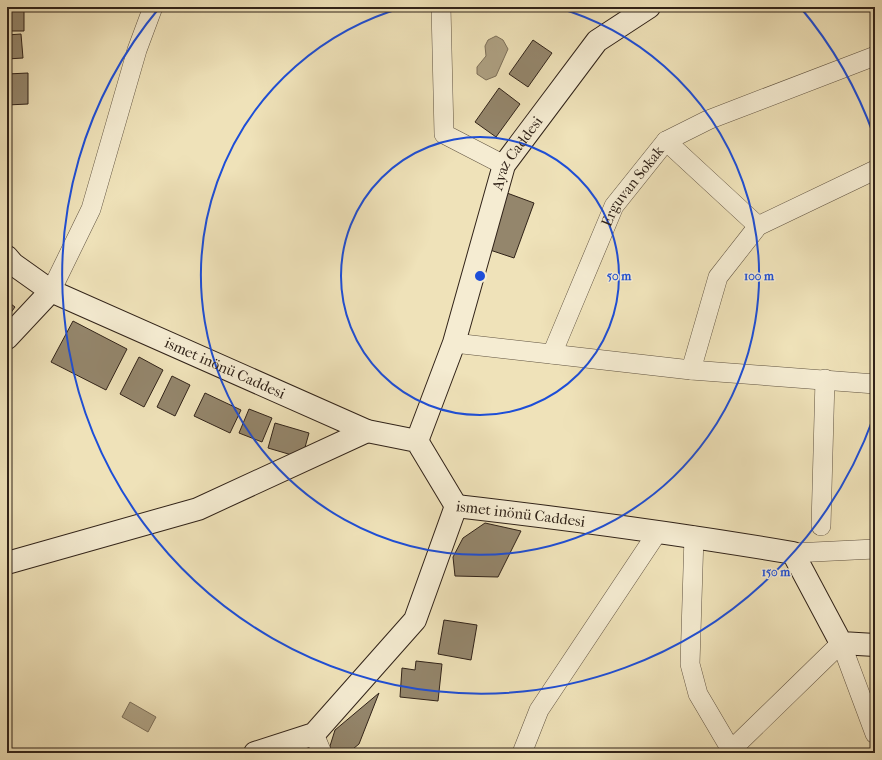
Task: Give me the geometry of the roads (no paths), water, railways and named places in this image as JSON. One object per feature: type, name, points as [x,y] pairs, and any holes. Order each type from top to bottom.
[{"type":"street","points":[[7,338],[51,291],[91,209],[137,50],[153,7]]},
{"type":"street","points":[[441,7],[444,134],[504,165]]},
{"type":"street","name":"Ayaz Caddesi","points":[[417,441],[454,343],[504,165],[597,41],[649,7]]},
{"type":"street","name":"Erguvan Sokak","points":[[552,354],[614,206],[666,141],[708,120],[875,56]]},
{"type":"street","points":[[666,141],[758,226]]},
{"type":"street","points":[[691,370],[718,277],[758,226],[875,170]]},
{"type":"street","name":"ismet inönü Caddesi","points":[[7,257],[13,264],[51,291],[367,431],[417,441],[456,506],[657,533],[694,536],[793,553]]},
{"type":"street","points":[[454,343],[691,370],[875,384]]},
{"type":"street","points":[[822,526],[825,379]]},
{"type":"street","points":[[7,563],[198,509],[367,431]]},
{"type":"street","points":[[255,753],[318,744],[414,620],[456,506]]},
{"type":"street","points":[[522,753],[539,710],[657,533]]},
{"type":"street","points":[[694,536],[690,664],[698,694],[730,751],[841,643],[875,645]]},
{"type":"street","points":[[875,549],[793,553],[841,643],[875,734]]}]
